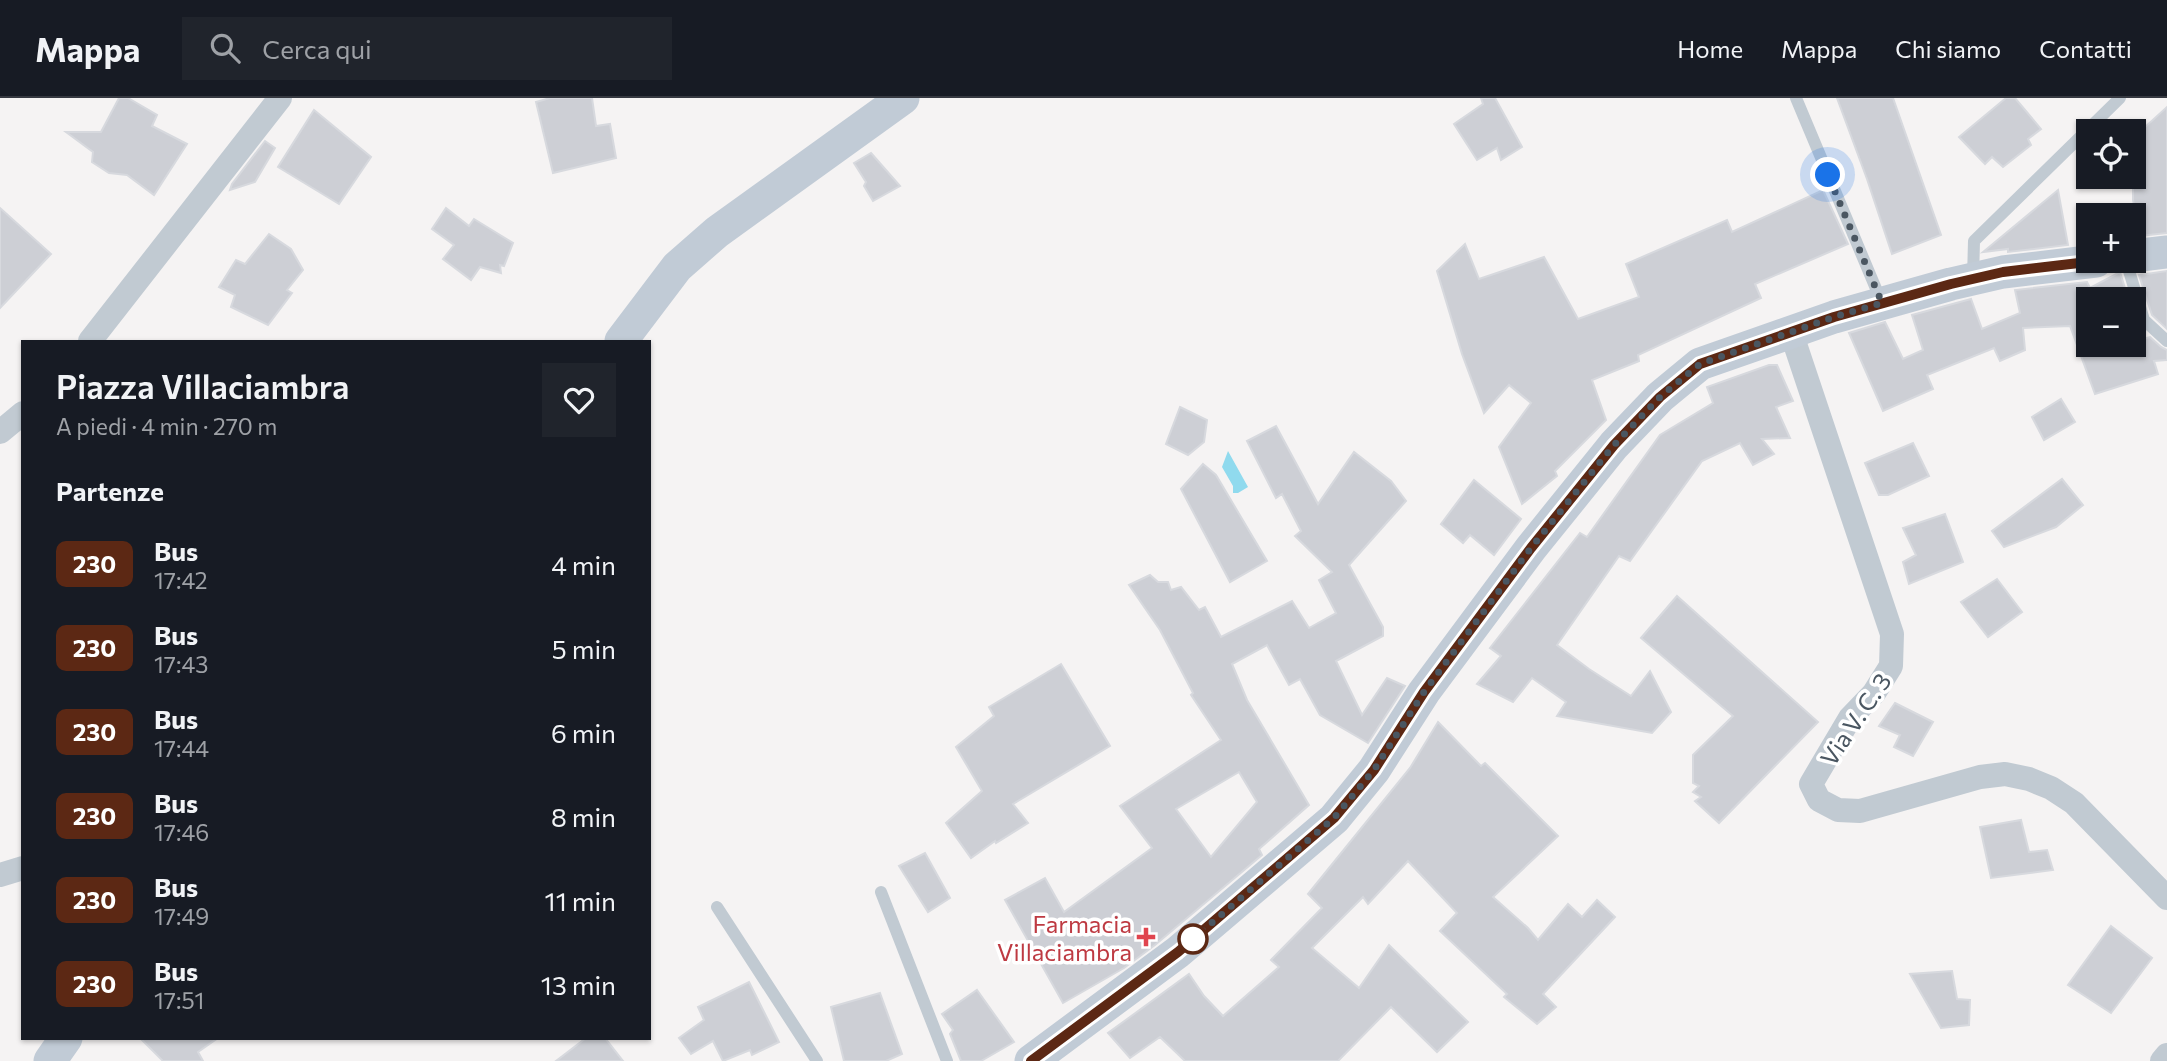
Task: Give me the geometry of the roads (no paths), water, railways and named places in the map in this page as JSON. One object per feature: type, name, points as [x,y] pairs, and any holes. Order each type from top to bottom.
[{"type":"main road","points":[[622,340],[677,267],[717,232],[903,98]]},
{"type":"main road","points":[[2146,254],[2167,252]]},
{"type":"main road","points":[[1031,1061],[1178,952],[1334,818],[1374,770],[1424,692],[1523,559],[1614,445],[1660,397],[1700,364],[1791,331],[1882,303],[2003,272],[2076,263]]},
{"type":"main road","points":[[50,1061],[65,1040]]},
{"type":"street","points":[[91,340],[280,98]]},
{"type":"street","name":"Via V. C. 3","points":[[1791,331],[1892,634],[1891,666],[1874,693],[1850,718],[1811,784],[1819,800],[1838,810],[1860,811],[1980,777],[2005,774],[2029,779],[2051,788],[2074,803],[2167,898]]},
{"type":"street","points":[[0,432],[21,414]]},
{"type":"street","points":[[0,875],[21,870]]},
{"type":"street","points":[[2162,1061],[2167,1055]]},
{"type":"lane","points":[[1796,98],[1882,303]]},
{"type":"lane","points":[[1973,279],[1974,241],[2120,98]]},
{"type":"lane","points":[[2130,273],[2144,320],[2167,341]]},
{"type":"lane","points":[[881,892],[947,1061]]},
{"type":"lane","points":[[717,907],[817,1061]]},
{"type":"water","points":[[1228,451],[1248,487],[1238,493],[1233,493],[1233,486],[1222,467]]},
{"type":"place","name":"Farmacia Villaciambra","points":[[1146,937]]}]
